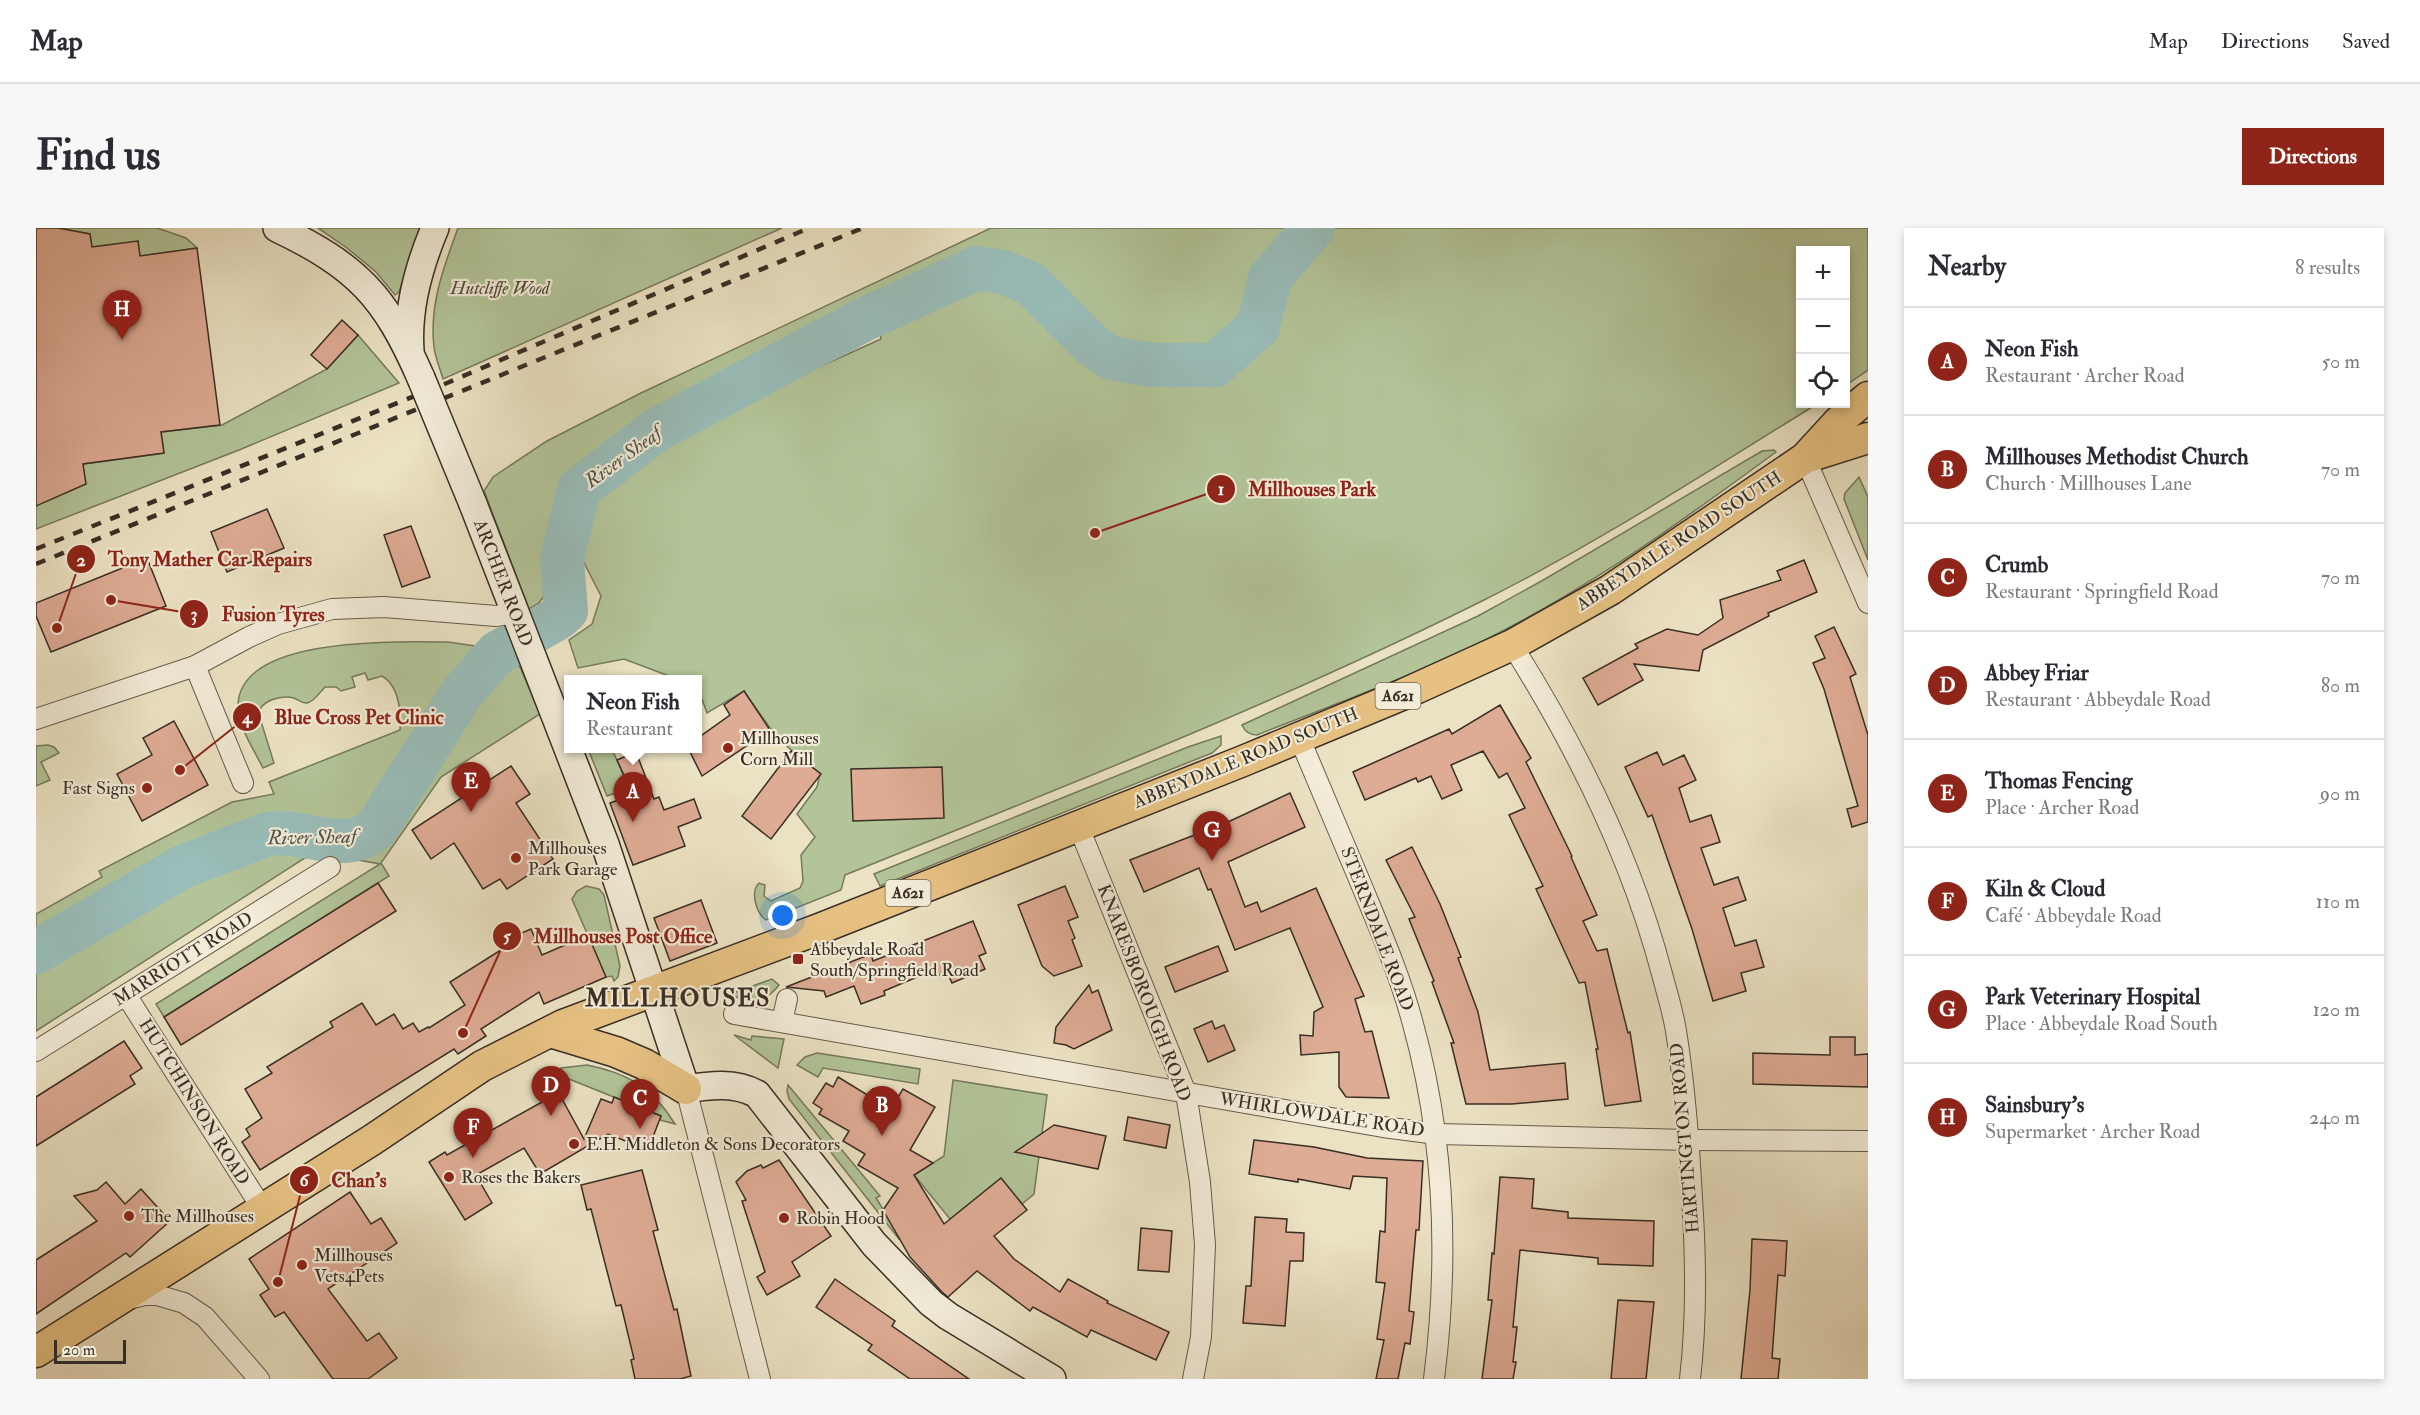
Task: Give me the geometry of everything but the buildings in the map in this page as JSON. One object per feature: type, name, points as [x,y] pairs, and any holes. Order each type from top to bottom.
[{"type":"main road","name":"ABBEYDALE ROAD SOUTH","points":[[654,992],[819,929],[1299,737],[1446,676],[1512,645],[1610,590],[1805,458],[1839,421],[1868,397]]},
{"type":"main road","name":"ABBEYDALE ROAD SOUTH","points":[[1805,458],[1868,438]]},
{"type":"main road","name":"A621","points":[[36,1352],[372,1140],[482,1066],[550,1032],[654,992]]},
{"type":"main road","points":[[550,1032],[616,1052],[644,1064],[686,1089]]},
{"type":"street","name":"ARCHER ROAD","points":[[277,228],[332,257],[364,284],[386,309],[416,366],[473,504],[564,737]]},
{"type":"street","points":[[416,366],[410,332],[414,292],[426,249],[435,228]]},
{"type":"street","points":[[1805,458],[1868,603]]},
{"type":"street","points":[[36,719],[195,666],[278,624],[332,609],[384,607],[496,615],[518,621]]},
{"type":"street","name":"HARTINGTON ROAD","points":[[1512,645],[1587,777],[1628,867],[1654,945],[1676,1029],[1689,1140],[1696,1332],[1690,1379]]},
{"type":"street","points":[[195,666],[243,783]]},
{"type":"street","name":"STERNDALE ROAD","points":[[1299,737],[1394,963],[1415,1031],[1437,1134],[1444,1236],[1442,1320],[1434,1379]]},
{"type":"street","name":"ARCHER ROAD","points":[[570,753],[605,844],[670,1034],[686,1089]]},
{"type":"street","name":"KNARESBOROUGH ROAD","points":[[1078,825],[1186,1093],[1200,1182],[1205,1245],[1201,1337],[1193,1379]]},
{"type":"street","name":"MARRIOTT ROAD","points":[[36,1051],[330,867]]},
{"type":"street","name":"HUTCHINSON ROAD","points":[[126,995],[262,1208]]},
{"type":"street","points":[[782,1022],[787,999]]},
{"type":"street","name":"WHIRLOWDALE ROAD","points":[[734,1014],[1383,1127],[1437,1134],[1689,1140],[1868,1140]]},
{"type":"street","points":[[760,1379],[686,1089],[729,1085],[757,1094],[874,1244],[931,1303],[948,1316],[1052,1379]]},
{"type":"street","points":[[116,1302],[145,1295],[157,1295],[184,1303],[205,1317],[253,1372]]},
{"type":"green space","points":[[58,228],[157,228],[186,238],[197,248],[140,256],[138,241],[92,247],[90,234]]},
{"type":"green space","points":[[318,228],[420,228],[399,292],[395,295],[376,272]]},
{"type":"green space","name":"Hutcliffe Wood","points":[[458,228],[782,228],[443,379],[435,351],[434,316],[443,271]]},
{"type":"green space","points":[[991,228],[1868,228],[1868,370],[1850,382],[1850,246],[1796,246],[1796,408],[1811,408],[1608,532],[1484,600],[1327,675],[1247,710],[845,875],[841,890],[766,920],[759,913],[755,902],[756,887],[759,883],[765,885],[764,896],[771,901],[800,888],[803,881],[801,855],[815,837],[797,814],[817,787],[820,774],[777,738],[744,691],[707,713],[702,699],[702,675],[666,675],[624,659],[578,668],[569,640],[592,624],[601,596],[580,555],[596,498],[603,489],[669,444],[786,382],[881,339],[876,307],[653,418],[570,481],[565,490],[550,551],[549,589],[539,603],[529,609],[484,491],[493,477],[547,441],[641,393]]},
{"type":"green space","points":[[358,335],[399,383],[239,450],[36,529],[36,506],[83,464],[164,453],[161,432],[222,425],[327,369]]},
{"type":"green space","points":[[1774,450],[1776,452],[1738,480],[1622,560],[1501,632],[1409,675],[1257,735],[1248,733],[1243,727],[1242,725],[1478,616],[1762,451]]},
{"type":"green space","points":[[1859,477],[1868,497],[1868,560],[1844,499],[1845,493]]},
{"type":"green space","points":[[448,642],[496,649],[520,667],[540,714],[441,777],[381,863],[389,876],[164,1017],[156,1004],[380,864],[314,852],[36,1031],[36,914],[102,877],[99,871],[232,802],[274,794],[269,782],[400,730],[398,700],[392,686],[382,676],[368,680],[365,673],[352,677],[355,687],[341,691],[336,687],[325,687],[307,703],[283,697],[267,702],[259,715],[274,763],[263,768],[247,737],[238,712],[238,704],[246,682],[266,665],[294,654],[326,647],[362,643]]},
{"type":"green space","points":[[1221,736],[1221,745],[1212,753],[880,886],[874,874],[1188,747]]},
{"type":"green space","points":[[36,746],[54,747],[59,753],[41,762],[50,780],[36,786]]},
{"type":"green space","points":[[590,753],[614,753],[629,788],[607,796]]},
{"type":"green space","points":[[586,886],[599,889],[604,895],[620,966],[618,977],[614,981],[612,976],[606,977],[572,899],[577,891]]},
{"type":"green space","points":[[772,979],[779,985],[762,999],[749,1000],[728,995]]},
{"type":"green space","points":[[734,1035],[751,1040],[752,1036],[784,1039],[778,1068]]},
{"type":"green space","points":[[817,1053],[920,1069],[918,1084],[823,1068],[818,1077],[797,1065],[805,1057]]},
{"type":"green space","points":[[587,1065],[602,1068],[638,1084],[658,1101],[675,1124],[660,1120],[661,1116],[559,1075],[561,1068]]},
{"type":"green space","points":[[953,1080],[1047,1095],[1034,1194],[1022,1204],[1001,1178],[950,1219],[914,1175],[944,1156]]},
{"type":"green space","points":[[788,1085],[880,1196],[876,1198],[901,1238],[899,1239],[789,1099]]},
{"type":"waterway","name":"River Sheaf","points":[[36,952],[182,867],[268,834],[295,834],[337,841],[364,837],[376,829],[462,693],[497,653],[558,618],[566,611],[562,559],[579,489],[658,429],[863,320],[977,268],[1003,272],[1031,284],[1090,343],[1111,358],[1151,365],[1215,365],[1258,327],[1270,278],[1313,228]]},
{"type":"railway","points":[[36,549],[447,383],[809,228]]},
{"type":"railway","points":[[36,564],[863,228]]},
{"type":"place","name":"Sainsbury's","points":[[122,340]]},
{"type":"place","name":"Millhouses Park","points":[[1095,533]]},
{"type":"place","name":"Fusion Tyres","points":[[111,600]]},
{"type":"place","name":"Tony Mather Car Repairs","points":[[57,628]]},
{"type":"place","name":"Millhouses Corn Mill","points":[[728,748]]},
{"type":"place","name":"Blue Cross Pet Clinic","points":[[180,770]]},
{"type":"place","name":"Fast Signs","points":[[147,788]]},
{"type":"place","name":"Thomas Fencing","points":[[471,812]]},
{"type":"place","name":"Neon Fish","points":[[633,822]]},
{"type":"place","name":"Millhouses Park Garage","points":[[516,858]]},
{"type":"place","name":"Park Veterinary Hospital","points":[[1212,861]]},
{"type":"place","name":"Abbeydale Road South/Springfield Road","points":[[798,959]]},
{"type":"place","name":"Millhouses Post Office","points":[[463,1033]]},
{"type":"place","name":"Abbey Friar","points":[[551,1116]]},
{"type":"place","name":"Crumb","points":[[640,1129]]},
{"type":"place","name":"Millhouses Methodist Church","points":[[882,1136]]},
{"type":"place","name":"E.H. Middleton & Sons Decorators","points":[[574,1144]]},
{"type":"place","name":"Kiln & Cloud","points":[[473,1158]]},
{"type":"place","name":"Roses the Bakers","points":[[449,1177]]},
{"type":"place","name":"The Millhouses","points":[[129,1216]]},
{"type":"place","name":"Robin Hood","points":[[784,1218]]},
{"type":"place","name":"Millhouses Vets4Pets","points":[[302,1265]]},
{"type":"place","name":"Chan's","points":[[278,1282]]},
{"type":"district","name":"MILLHOUSES","points":[[678,998]]}]
